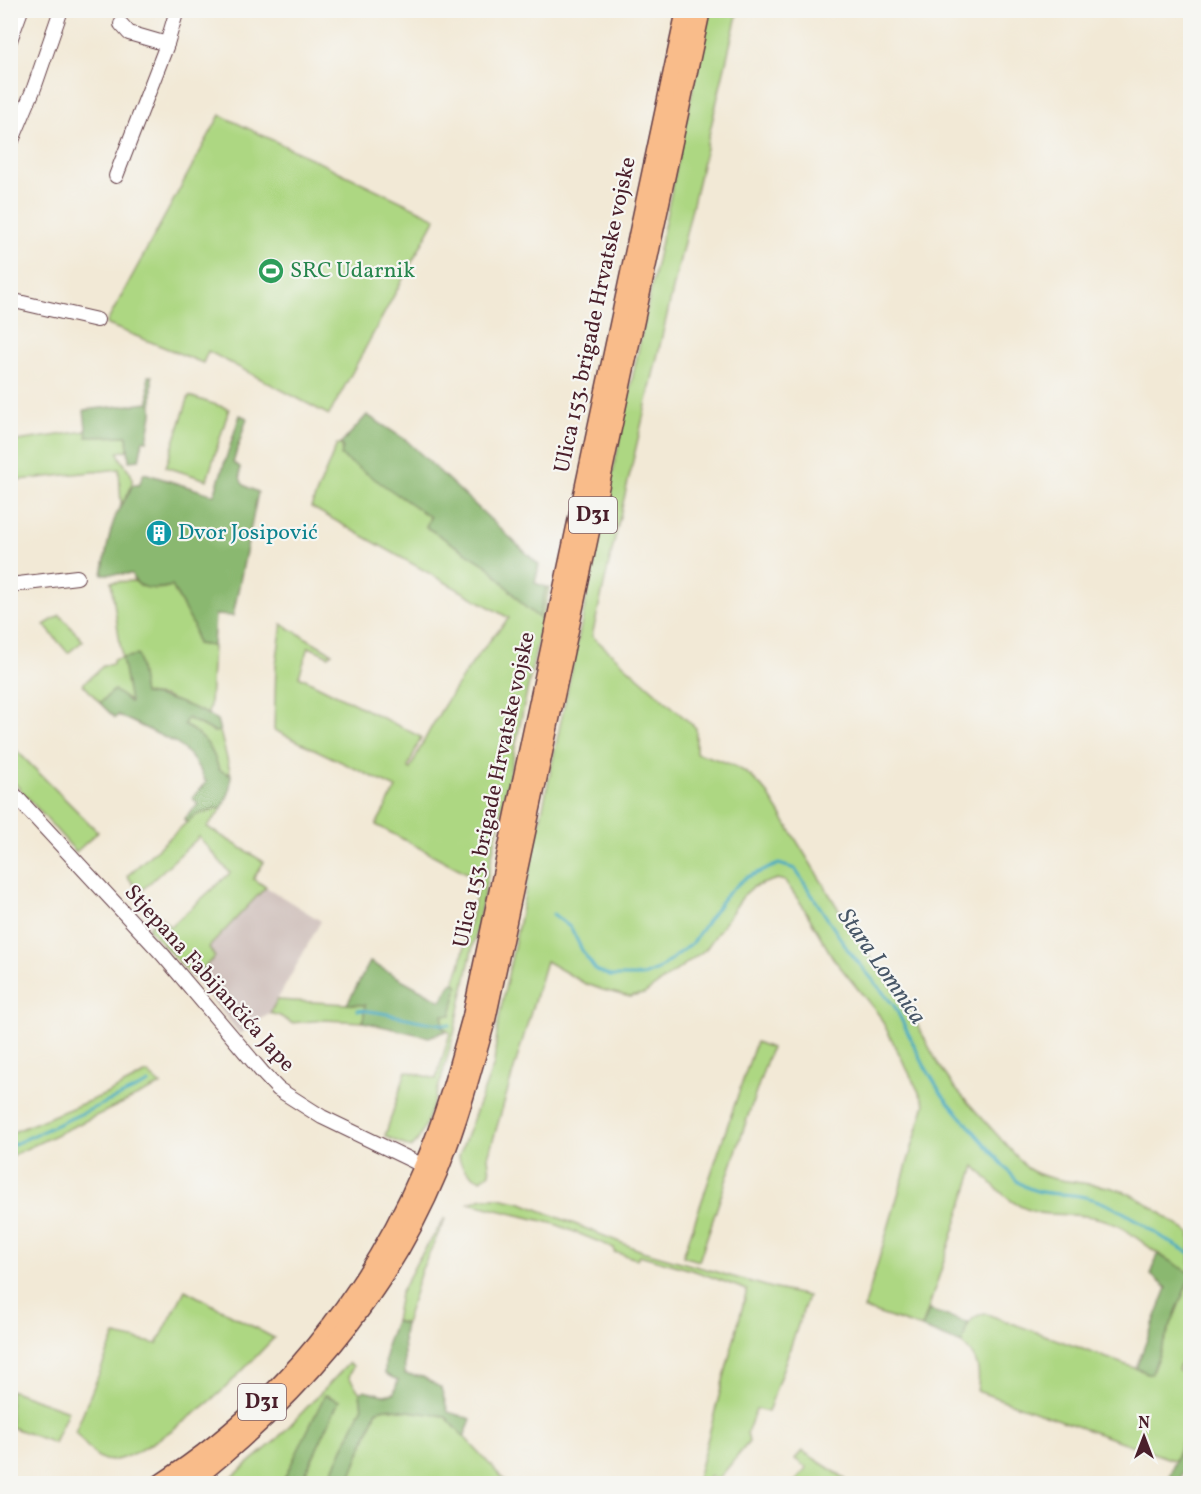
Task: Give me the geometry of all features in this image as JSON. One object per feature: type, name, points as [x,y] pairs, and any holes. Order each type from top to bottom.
[{"type":"main road","name":"Ulica 153. brigade Hrvatske vojske","points":[[160,1484],[203,1454],[229,1432],[270,1394],[320,1340],[363,1280],[407,1204],[431,1169],[474,1005],[686,10]]},
{"type":"main road","name":"Ulica 153. brigade Hrvatske vojske","points":[[188,1484],[271,1413],[330,1350],[376,1287],[400,1248],[470,1080],[488,1009],[700,10]]},
{"type":"street","points":[[10,40],[21,10]]},
{"type":"street","points":[[10,146],[34,88],[61,10]]},
{"type":"street","points":[[116,176],[167,44],[177,10]]},
{"type":"street","points":[[121,24],[129,33],[167,44]]},
{"type":"street","points":[[10,300],[97,320]]},
{"type":"street","points":[[10,585],[77,577]]},
{"type":"street","name":"Stjepana Fabijančića Jape","points":[[10,790],[163,955],[278,1089],[322,1117],[431,1169]]},
{"type":"shaded area","points":[[266,887],[321,921],[270,1013],[240,1034],[193,977],[215,958],[209,947]]},
{"type":"green space","points":[[709,11],[738,11],[592,636],[696,728],[696,753],[744,771],[768,794],[836,905],[877,967],[907,1005],[937,1062],[954,1087],[1027,1168],[1063,1181],[1115,1189],[1152,1206],[1190,1233],[1190,1273],[1105,1220],[1038,1213],[1027,1209],[999,1191],[975,1166],[922,1328],[864,1309],[925,1104],[879,1015],[833,958],[785,881],[777,879],[753,887],[744,895],[706,949],[644,994],[630,997],[603,990],[584,983],[546,961],[488,1157],[490,1173],[481,1180],[466,1171],[461,1164],[459,1156],[494,1064],[498,1023]]},
{"type":"green space","name":"SRC Udarnik","points":[[220,115],[436,218],[329,415],[208,351],[203,363],[106,324]]},
{"type":"green space","points":[[148,376],[152,376],[152,414],[147,441],[143,440],[139,460],[129,461],[127,436],[87,437],[84,410],[149,403]]},
{"type":"green space","points":[[189,396],[229,409],[207,480],[166,467]]},
{"type":"green space","points":[[240,415],[247,418],[233,463],[240,467],[240,478],[243,484],[258,492],[233,616],[215,615],[213,646],[197,644],[193,625],[172,586],[148,588],[138,584],[132,574],[102,574],[113,525],[132,485],[139,485],[144,473],[214,495]]},
{"type":"green space","points":[[367,415],[406,440],[539,565],[535,583],[546,587],[539,618],[524,606],[489,567],[426,527],[430,517],[341,456],[343,446],[340,445]]},
{"type":"green space","points":[[86,431],[87,437],[127,436],[128,450],[118,452],[131,474],[132,483],[121,505],[119,469],[11,481],[10,442]]},
{"type":"green space","points":[[337,444],[343,446],[342,456],[430,517],[426,527],[490,567],[524,606],[539,618],[546,587],[549,588],[454,1034],[424,1128],[411,1148],[385,1136],[406,1071],[436,1079],[450,1033],[442,1027],[443,1014],[451,1014],[458,986],[454,982],[460,966],[480,880],[376,825],[396,788],[274,730],[276,665],[282,624],[332,653],[329,656],[309,647],[299,676],[421,737],[408,767],[410,769],[430,729],[454,690],[509,618],[311,507]]},
{"type":"green space","points":[[134,581],[152,588],[172,586],[193,625],[197,644],[213,646],[208,714],[163,696],[144,694],[137,656],[123,658],[131,703],[114,690],[100,703],[83,684],[103,666],[113,664],[113,660],[122,657],[111,582]]},
{"type":"green space","points":[[60,615],[83,641],[68,653],[44,625]]},
{"type":"green space","points":[[138,655],[144,694],[182,703],[217,720],[220,731],[215,732],[187,718],[184,725],[207,743],[219,770],[231,775],[229,793],[221,810],[218,808],[195,815],[187,822],[184,819],[198,804],[192,798],[206,782],[193,760],[174,742],[118,715],[115,718],[100,703],[114,690],[130,702],[122,658]]},
{"type":"green space","points":[[187,718],[214,732],[220,731],[231,775],[219,770],[214,755],[206,743],[184,725]]},
{"type":"green space","points":[[10,744],[98,832],[76,852],[11,779]]},
{"type":"green space","points":[[218,808],[221,810],[207,827],[264,862],[253,879],[266,887],[209,947],[215,957],[193,977],[148,928],[160,916],[170,927],[230,873],[199,837],[140,892],[127,876],[195,815]]},
{"type":"green space","points":[[370,962],[441,1001],[451,983],[454,982],[458,986],[451,1015],[443,1015],[442,1027],[446,1031],[429,1037],[363,1022],[365,1005],[347,1004]]},
{"type":"green space","points":[[277,1000],[365,1005],[363,1022],[324,1020],[291,1023],[270,1013]]},
{"type":"green space","points":[[756,1042],[771,1048],[699,1261],[683,1256]]},
{"type":"green space","points":[[147,1073],[161,1085],[13,1155],[11,1159],[11,1133],[106,1094]]},
{"type":"green space","points":[[483,1198],[499,1198],[522,1203],[642,1251],[808,1296],[768,1412],[756,1409],[747,1433],[749,1442],[716,1482],[710,1475],[706,1483],[696,1483],[747,1290],[695,1271],[639,1255],[637,1259],[614,1252],[614,1248],[555,1224],[469,1203]]},
{"type":"green space","points":[[446,1217],[421,1271],[405,1324],[395,1321],[400,1294],[418,1260]]},
{"type":"green space","points":[[1158,1254],[1190,1273],[1190,1277],[1151,1374],[1136,1368],[1167,1288],[1151,1275]]},
{"type":"green space","points":[[1190,1277],[1190,1345],[1178,1370],[1190,1377],[1190,1420],[1176,1461],[977,1391],[979,1377],[977,1365],[972,1354],[962,1344],[970,1321],[984,1313],[1151,1374]]},
{"type":"green space","points":[[185,1290],[274,1338],[222,1391],[147,1446],[116,1460],[105,1460],[96,1456],[75,1432],[115,1335],[157,1344]]},
{"type":"green space","points":[[929,1310],[968,1323],[962,1344],[922,1328]]},
{"type":"green space","points":[[395,1321],[405,1324],[403,1335],[405,1374],[423,1377],[441,1388],[448,1412],[471,1419],[464,1437],[445,1416],[386,1408],[377,1410],[348,1483],[327,1483],[362,1408],[360,1393],[364,1390],[384,1395],[394,1393],[398,1380],[385,1374],[386,1346]]},
{"type":"green space","points":[[349,1363],[353,1366],[349,1377],[360,1393],[362,1408],[327,1483],[301,1483],[339,1401],[326,1395],[282,1483],[224,1484],[275,1441]]},
{"type":"green space","points":[[10,1390],[68,1411],[54,1443],[11,1427]]},
{"type":"green space","points":[[325,1395],[339,1401],[301,1483],[282,1483]]},
{"type":"green space","points":[[386,1408],[445,1416],[507,1483],[348,1484],[377,1410]]},
{"type":"green space","points":[[1190,1420],[1190,1452],[1179,1483],[1167,1483]]},
{"type":"green space","points":[[802,1451],[846,1479],[842,1483],[794,1483],[807,1468],[795,1459]]},
{"type":"waterway","name":"Stara Lomnica","points":[[553,914],[571,928],[583,952],[596,970],[610,976],[643,976],[658,970],[692,943],[726,895],[745,878],[779,864],[795,869],[848,950],[895,1007],[924,1065],[943,1096],[1018,1182],[1042,1192],[1076,1195],[1101,1202],[1128,1215],[1190,1253]]},
{"type":"waterway","points":[[358,1010],[450,1025]]},
{"type":"waterway","points":[[10,1146],[149,1083]]},
{"type":"place","name":"SRC Udarnik","points":[[271,271]]},
{"type":"place","name":"Dvor Josipović","points":[[159,533]]}]
